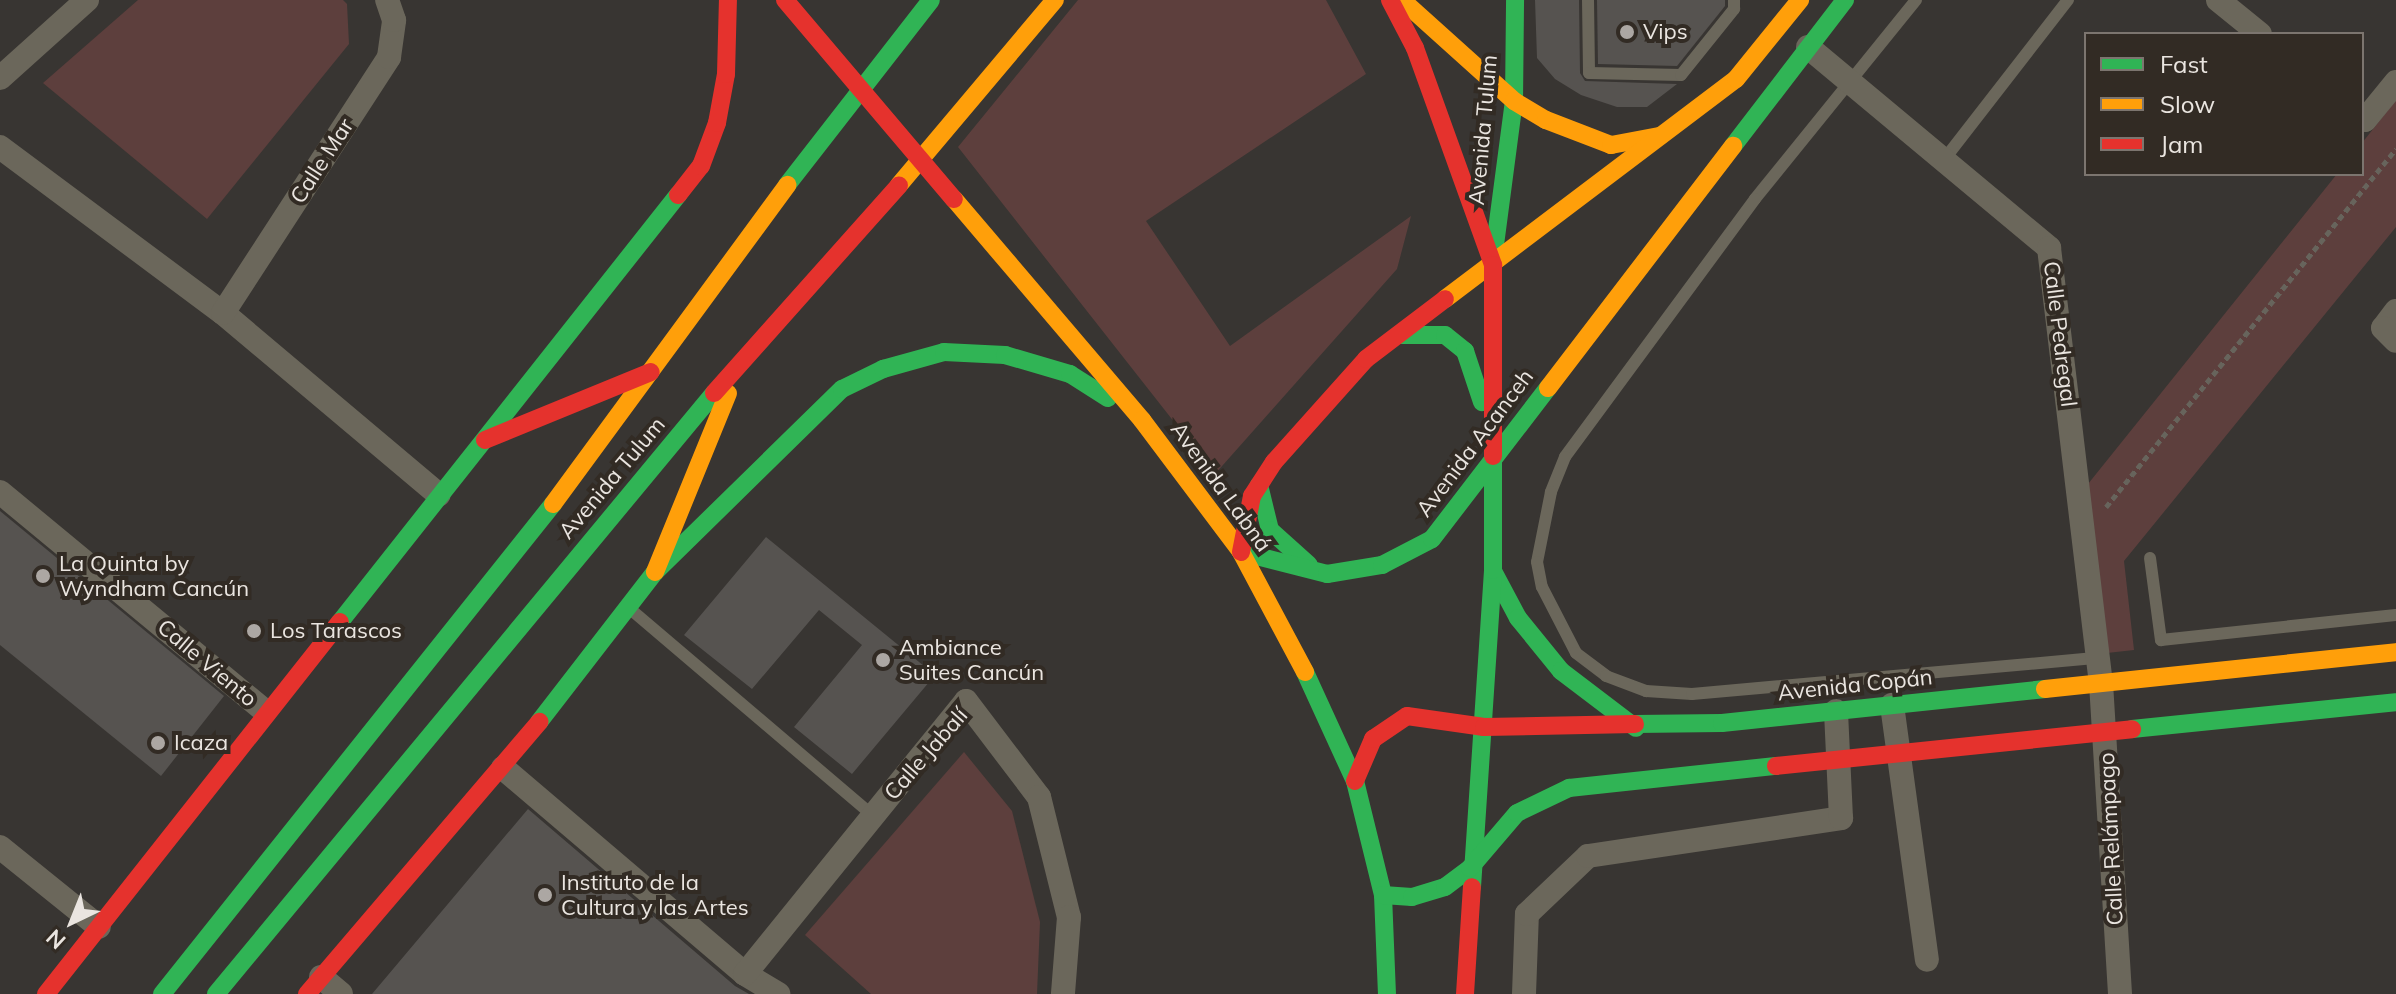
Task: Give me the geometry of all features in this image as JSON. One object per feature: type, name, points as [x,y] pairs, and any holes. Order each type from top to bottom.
[{"type":"street","points":[[0,78],[87,0]]},
{"type":"street","name":"Calle Mar","points":[[223,313],[389,57],[394,20],[387,0]]},
{"type":"street","points":[[46,994],[265,711],[485,440],[701,166],[717,123],[726,74],[728,0]]},
{"type":"street","name":"Avenida Labná","points":[[785,0],[858,88],[923,158],[1017,277],[1142,420],[1241,552],[1306,667],[1355,781],[1383,895],[1387,994]]},
{"type":"street","name":"Avenida Tulum","points":[[162,994],[528,538],[858,88],[931,0]]},
{"type":"street","name":"Avenida Tulum","points":[[216,994],[741,360],[923,158],[1055,0]]},
{"type":"street","points":[[1390,0],[1415,48],[1493,265],[1493,570],[1484,727],[1470,868],[1465,994]]},
{"type":"street","points":[[1402,0],[1514,101],[1595,142],[1629,144],[1668,134]]},
{"type":"street","name":"Avenida Tulum","points":[[1493,265],[1514,101],[1515,0]]},
{"type":"street","points":[[1241,552],[1252,496],[1259,485],[1327,399],[1366,359],[1668,134],[1736,79],[1800,0]]},
{"type":"street","name":"Avenida Acanceh","points":[[1241,552],[1327,574],[1382,565],[1432,539],[1845,0]]},
{"type":"street","points":[[2218,0],[2258,32]]},
{"type":"street","name":"Calle Pedregal","points":[[1808,47],[2049,248],[2101,683]]},
{"type":"street","points":[[2364,119],[2396,82]]},
{"type":"street","points":[[0,147],[223,313],[439,495]]},
{"type":"street","points":[[2396,311],[2383,328],[2396,341]]},
{"type":"street","points":[[1400,335],[1445,335],[1465,351],[1476,372],[1494,458]]},
{"type":"street","points":[[341,994],[314,986],[503,768],[655,572],[805,420],[842,389],[883,369],[944,352],[1005,355],[1070,374],[1142,420]]},
{"type":"street","points":[[655,572],[741,360]]},
{"type":"street","points":[[485,440],[651,372]]},
{"type":"street","points":[[1259,485],[1270,530],[1283,546],[1327,574]]},
{"type":"street","name":"Calle Viento","points":[[0,492],[265,711]]},
{"type":"street","points":[[1493,570],[1518,618],[1561,671],[1636,728]]},
{"type":"street","name":"Avenida Copán","points":[[1355,781],[1366,749],[1395,721],[1423,715],[1484,727],[1636,728],[1836,711],[2396,652]]},
{"type":"street","name":"Calle Relámpago","points":[[2101,683],[2120,994]]},
{"type":"street","name":"Calle Jabalí","points":[[745,974],[966,701],[1039,797],[1069,917],[1063,994]]},
{"type":"street","points":[[1383,895],[1430,894],[1470,868],[1517,813],[1569,788],[1899,751],[2396,702]]},
{"type":"street","points":[[1892,705],[1927,960]]},
{"type":"street","points":[[1524,994],[1527,914],[1588,856],[1841,818],[1836,711]]},
{"type":"street","points":[[503,768],[745,974],[778,994]]},
{"type":"street","points":[[0,847],[99,927]]},
{"type":"lane","points":[[1588,0],[1589,73],[1681,75],[1734,9],[1734,0]]},
{"type":"lane","points":[[1916,0],[1847,82],[1565,457],[1551,492],[1537,562],[1542,587],[1576,653],[1606,676],[1646,691],[1707,693],[2097,658]]},
{"type":"lane","points":[[1943,161],[2068,0]]},
{"type":"lane","points":[[2150,558],[2161,640],[2396,615]]},
{"type":"lane","points":[[628,607],[873,816]]},
{"type":"path","points":[[2085,533],[2396,149]]},
{"type":"shaded area","points":[[138,0],[343,0],[347,4],[349,44],[207,219],[43,83]]},
{"type":"shaded area","points":[[1078,0],[1326,0],[1366,74],[1146,221],[1230,346],[1411,216],[1397,269],[1215,474],[958,147]]},
{"type":"shaded area","points":[[2396,100],[2396,227],[2124,561],[2134,650],[2107,653],[2088,484],[2335,176],[2364,176],[2364,140]]},
{"type":"shaded area","points":[[964,752],[1012,811],[1040,922],[1037,994],[871,994],[805,935]]},
{"type":"building","points":[[1535,0],[1579,0],[1580,73],[1585,81],[1677,84],[1647,107],[1617,107],[1581,95],[1555,79],[1537,58]]},
{"type":"building","points":[[1597,0],[1725,0],[1725,6],[1677,66],[1598,64]]},
{"type":"building","name":"La Quinta by Wyndham Cancún","points":[[0,511],[224,696],[161,776],[0,645]]},
{"type":"building","name":"Ambiance Suites Cancún","points":[[766,537],[935,675],[852,774],[794,727],[862,645],[819,610],[752,689],[684,635]]},
{"type":"building","name":"Instituto de la Cultura y las Artes","points":[[528,809],[735,986],[749,994],[372,994]]},
{"type":"traffic: fast","points":[[787,185],[931,0]]},
{"type":"traffic: fast","points":[[1493,260],[1514,101],[1515,0]]},
{"type":"traffic: fast","points":[[1733,146],[1845,0]]},
{"type":"traffic: fast","points":[[340,622],[678,195]]},
{"type":"traffic: fast","points":[[1400,335],[1445,335],[1465,351],[1482,402]]},
{"type":"traffic: fast","points":[[539,722],[655,572],[842,389],[883,369],[944,352],[1005,355],[1070,374],[1108,398]]},
{"type":"traffic: fast","points":[[1241,552],[1327,574],[1382,565],[1432,539],[1548,388]]},
{"type":"traffic: fast","points":[[216,994],[714,393]]},
{"type":"traffic: fast","points":[[1472,887],[1493,570],[1493,456]]},
{"type":"traffic: fast","points":[[1259,485],[1270,530],[1309,565]]},
{"type":"traffic: fast","points":[[162,994],[553,504]]},
{"type":"traffic: fast","points":[[1493,571],[1518,618],[1561,671],[1636,728]]},
{"type":"traffic: fast","points":[[1305,672],[1355,781],[1383,895],[1387,994]]},
{"type":"traffic: fast","points":[[1635,724],[1722,723],[2045,689]]},
{"type":"traffic: fast","points":[[2132,729],[2396,702]]},
{"type":"traffic: fast","points":[[1383,895],[1412,897],[1445,887],[1470,868],[1517,813],[1569,788],[1776,766]]},
{"type":"traffic: slow","points":[[899,185],[1055,0]]},
{"type":"traffic: slow","points":[[1402,0],[1514,101],[1546,120],[1611,145],[1660,136]]},
{"type":"traffic: slow","points":[[1445,299],[1736,79],[1800,0]]},
{"type":"traffic: slow","points":[[1548,388],[1733,146]]},
{"type":"traffic: slow","points":[[553,504],[787,185]]},
{"type":"traffic: slow","points":[[954,199],[1142,420],[1241,552],[1305,672]]},
{"type":"traffic: slow","points":[[655,572],[728,393]]},
{"type":"traffic: slow","points":[[2045,689],[2396,652]]},
{"type":"traffic: jam","points":[[678,195],[701,166],[717,123],[726,74],[728,0]]},
{"type":"traffic: jam","points":[[785,0],[954,199]]},
{"type":"traffic: jam","points":[[1390,0],[1415,48],[1493,265],[1493,456]]},
{"type":"traffic: jam","points":[[714,393],[899,185]]},
{"type":"traffic: jam","points":[[1241,552],[1252,496],[1274,462],[1366,359],[1445,299]]},
{"type":"traffic: jam","points":[[485,440],[651,372]]},
{"type":"traffic: jam","points":[[46,994],[340,622]]},
{"type":"traffic: jam","points":[[1355,781],[1373,739],[1407,716],[1484,727],[1635,724]]},
{"type":"traffic: jam","points":[[307,994],[539,722]]},
{"type":"traffic: jam","points":[[1776,766],[2132,729]]},
{"type":"traffic: jam","points":[[1465,994],[1472,887]]},
{"type":"place","name":"Vips","points":[[1627,32]]},
{"type":"place","name":"La Quinta by Wyndham Cancún","points":[[43,576]]},
{"type":"place","name":"Los Tarascos","points":[[254,631]]},
{"type":"place","name":"Ambiance Suites Cancún","points":[[883,660]]},
{"type":"place","name":"Icaza","points":[[158,743]]},
{"type":"place","name":"Instituto de la Cultura y las Artes","points":[[545,895]]}]
